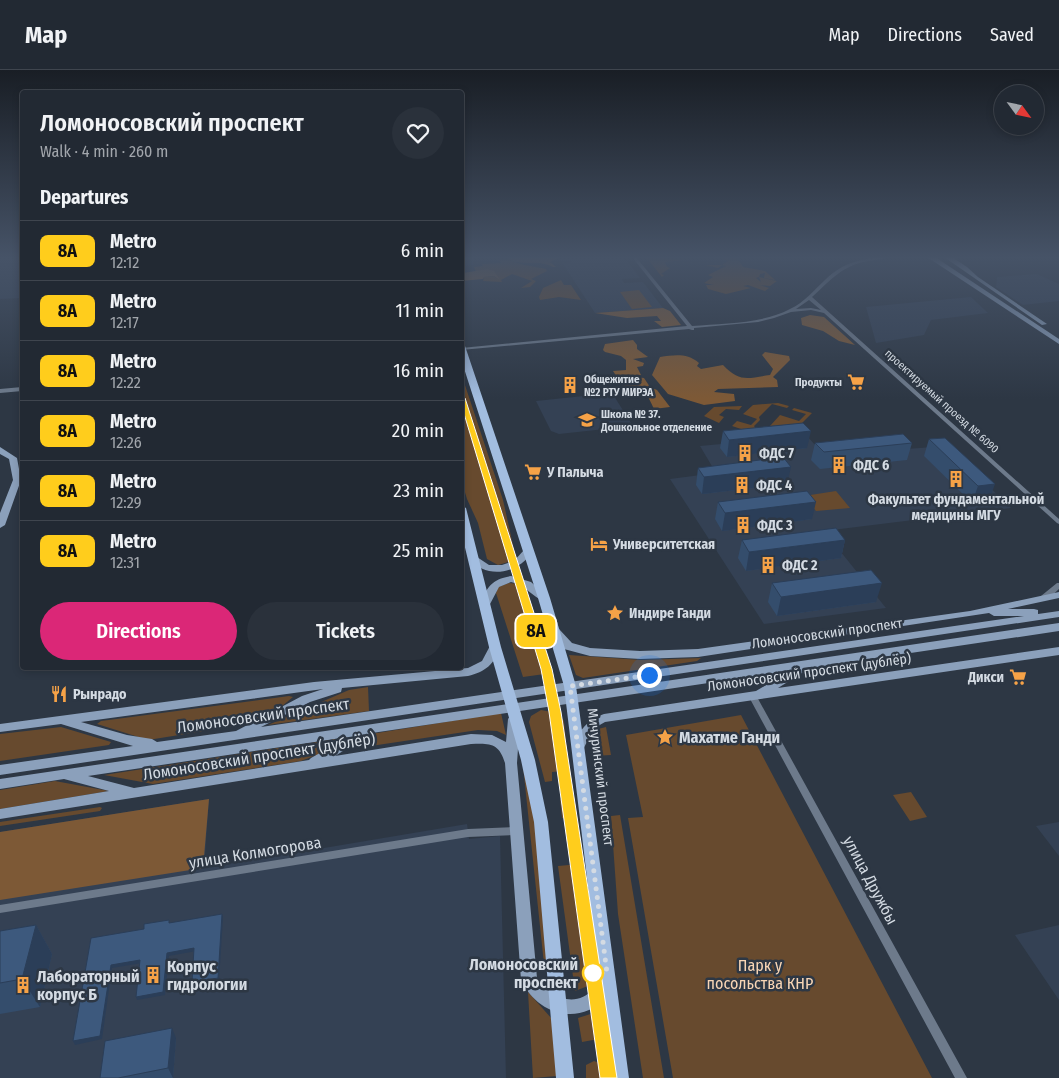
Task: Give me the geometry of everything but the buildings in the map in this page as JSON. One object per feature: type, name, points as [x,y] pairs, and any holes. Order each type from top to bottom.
[{"type":"main road","points":[[1001,304],[1059,342]]},
{"type":"main road","points":[[1014,304],[1056,332]]},
{"type":"main road","points":[[1042,331],[1056,332]]},
{"type":"main road","name":"Мичуринский проспект","points":[[464,354],[527,552],[555,632],[571,692],[620,1078]]},
{"type":"main road","points":[[0,450],[13,458],[17,480],[0,524]]},
{"type":"main road","points":[[464,520],[495,647],[528,760],[542,822],[565,1078]]},
{"type":"main road","points":[[474,558],[484,566],[502,568],[519,563],[527,552]]},
{"type":"main road","points":[[485,604],[494,585],[506,579],[524,582],[544,598]]},
{"type":"main road","points":[[555,632],[568,646],[600,653],[668,655],[741,648],[970,614],[1059,596]]},
{"type":"main road","points":[[970,614],[1059,613]]},
{"type":"main road","name":"Ломоносовский проспект","points":[[571,692],[665,673],[1059,613]]},
{"type":"main road","name":"Ломоносовский проспект","points":[[0,784],[377,727],[510,702],[530,692],[571,692],[810,664],[1059,627]]},
{"type":"main road","points":[[0,728],[314,686],[360,683],[476,670],[487,663],[493,656],[495,647]]},
{"type":"main road","points":[[665,673],[741,648]]},
{"type":"main road","name":"Ломоносовский проспект (дублёр)","points":[[579,747],[587,729],[593,723],[604,718],[1059,651]]},
{"type":"main road","points":[[754,697],[810,664]]},
{"type":"main road","points":[[234,736],[306,699],[360,683]]},
{"type":"main road","points":[[510,702],[571,692]]},
{"type":"main road","points":[[510,702],[511,763],[529,980],[538,996],[559,1007],[572,1008],[589,1003],[602,991],[607,973]]},
{"type":"main road","name":"Ломоносовский проспект","points":[[0,770],[234,736],[510,702]]},
{"type":"main road","points":[[60,720],[128,740],[163,746]]},
{"type":"main road","points":[[310,764],[377,727]]},
{"type":"main road","name":"Ломоносовский проспект (дублёр)","points":[[0,814],[139,794],[310,764],[483,738],[504,745],[508,751],[511,763]]},
{"type":"main road","points":[[63,775],[139,794]]},
{"type":"street","points":[[672,304],[692,328]]},
{"type":"street","points":[[788,312],[801,304]]},
{"type":"street","name":"проектируемый проезд № 6090","points":[[817,304],[1059,522]]},
{"type":"street","points":[[464,348],[758,321],[788,312],[811,309],[827,313]]},
{"type":"street","points":[[0,391],[20,389]]},
{"type":"street","points":[[1044,598],[1059,585]]},
{"type":"street","name":"улица Дружбы","points":[[754,697],[961,1078]]},
{"type":"street","name":"улица Колмогорова","points":[[0,910],[468,833],[516,831]]},
{"type":"shaded area","points":[[589,304],[660,304],[663,308],[595,313]]},
{"type":"shaded area","points":[[897,304],[978,304],[988,313],[931,320],[924,335],[876,343],[866,307]]},
{"type":"shaded area","points":[[663,308],[670,311],[681,325],[662,327],[654,321],[661,321],[657,316],[627,318],[595,313]]},
{"type":"shaded area","points":[[810,315],[824,317],[855,345],[839,341],[823,331],[802,325],[801,318]]},
{"type":"shaded area","points":[[633,340],[637,345],[637,349],[648,357],[633,359],[644,363],[643,366],[637,367],[641,375],[617,377],[613,371],[626,370],[626,360],[621,356],[605,352],[603,350],[605,344]]},
{"type":"shaded area","points":[[765,352],[789,356],[790,360],[773,377],[777,380],[778,387],[718,389],[714,392],[734,394],[735,401],[704,405],[668,394],[652,375],[660,357],[676,355],[694,360],[699,363],[697,366],[701,369],[723,365],[734,375],[740,377],[750,378],[770,375],[773,369],[762,355]]},
{"type":"shaded area","points":[[636,377],[644,378],[650,387],[657,390],[670,407],[654,409],[649,398],[643,393],[639,391],[623,392],[621,386],[641,384]]},
{"type":"shaded area","name":"Школа № 37. Дошкольное отделение","points":[[612,393],[633,426],[559,434],[551,431],[536,401]]},
{"type":"shaded area","points":[[807,436],[824,455],[947,446],[1011,508],[824,531],[886,608],[764,624],[670,479],[716,473],[700,446]]},
{"type":"shaded area","points":[[209,799],[204,868],[467,824],[469,839],[500,836],[506,1078],[0,1078],[0,832]]},
{"type":"shaded area","points":[[209,799],[203,868],[0,900],[0,832]]},
{"type":"shaded area","points":[[1059,822],[1059,856],[1036,826]]},
{"type":"shaded area","points":[[1059,925],[1059,1000],[1015,935]]},
{"type":"green space","points":[[628,304],[650,304],[652,307],[632,309]]},
{"type":"green space","points":[[464,382],[503,500],[515,554],[512,561],[498,565],[487,559],[478,523],[464,489]]},
{"type":"green space","points":[[778,403],[789,406],[787,408],[772,404],[759,417],[760,420],[754,426],[756,429],[744,430],[732,426],[737,421],[751,425],[757,419],[743,414],[753,405]]},
{"type":"green space","points":[[742,406],[739,410],[726,409],[719,415],[724,417],[719,423],[704,416],[714,407]]},
{"type":"green space","points":[[794,408],[812,413],[801,424],[770,426],[780,415],[799,421],[806,414],[792,410]]},
{"type":"green space","points":[[836,491],[850,508],[816,511],[804,496]]},
{"type":"green space","points":[[509,583],[518,584],[524,589],[552,673],[523,677],[496,593],[498,587]]},
{"type":"green space","points":[[569,655],[641,660],[701,658],[697,661],[583,678],[576,675]]},
{"type":"green space","points":[[368,687],[369,711],[268,725],[349,690]]},
{"type":"green space","points":[[293,697],[275,712],[254,723],[148,740],[97,724],[101,721]]},
{"type":"green space","points":[[541,710],[557,713],[564,721],[570,780],[564,780],[563,771],[552,772],[552,781],[545,782],[529,722],[531,716]]},
{"type":"green space","points":[[501,713],[506,735],[497,731],[478,730],[344,750],[371,734]]},
{"type":"green space","name":"Парк у посольства КНР","points":[[741,715],[932,1078],[673,1078],[628,818],[643,817],[626,735]]},
{"type":"green space","points":[[61,727],[111,742],[109,745],[0,761],[0,734]]},
{"type":"green space","points":[[606,727],[611,755],[594,756],[592,737],[598,729]]},
{"type":"green space","points":[[349,737],[322,753],[301,761],[153,784],[104,775]]},
{"type":"green space","points":[[523,766],[535,815],[550,963],[544,964]]},
{"type":"green space","points":[[55,781],[109,791],[0,809],[0,790]]},
{"type":"green space","points":[[911,792],[927,817],[910,821],[893,795]]},
{"type":"green space","points":[[572,798],[575,817],[562,818],[560,799]]},
{"type":"green space","points":[[102,808],[100,811],[0,826],[0,822]]},
{"type":"green space","points":[[620,815],[664,1078],[643,1078],[618,914],[611,816]]},
{"type":"green space","points":[[580,864],[595,974],[588,986],[575,991],[558,866]]},
{"type":"green space","points":[[528,992],[552,1019],[557,1076],[533,1078]]},
{"type":"green space","points":[[600,1011],[605,1043],[593,1040],[582,1042],[578,1018]]},
{"type":"green space","points":[[594,1061],[602,1064],[605,1078],[586,1078],[586,1065]]},
{"type":"metro line","name":"8А","points":[[464,407],[537,633],[546,669],[555,712],[609,1078]]},
{"type":"place","name":"Продукты","points":[[856,382]]},
{"type":"place","name":"Общежитие №2 РТУ МИРЭА","points":[[570,385]]},
{"type":"place","name":"Школа № 37. Дошкольное отделение","points":[[587,420]]},
{"type":"place","name":"ФДС 7","points":[[745,453]]},
{"type":"place","name":"ФДС 6","points":[[839,465]]},
{"type":"place","name":"У Палыча","points":[[533,472]]},
{"type":"place","name":"Факультет фундаментальной медицины МГУ","points":[[956,479]]},
{"type":"place","name":"ФДС 4","points":[[742,485]]},
{"type":"place","name":"ФДС 3","points":[[743,525]]},
{"type":"place","name":"Университетская","points":[[599,544]]},
{"type":"place","name":"ФДС 2","points":[[768,565]]},
{"type":"place","name":"Индире Ганди","points":[[615,613]]},
{"type":"place","name":"Дикси","points":[[1018,677]]},
{"type":"place","name":"Рынрадо","points":[[59,694]]},
{"type":"place","name":"Махатме Ганди","points":[[665,737]]},
{"type":"place","name":"Ломоносовский проспект","points":[[593,973]]},
{"type":"place","name":"Корпус гидрологии","points":[[153,975]]},
{"type":"place","name":"Лабораторный корпус Б","points":[[23,985]]},
{"type":"route","points":[[593,973],[607,973],[570,686],[649,675]]}]
